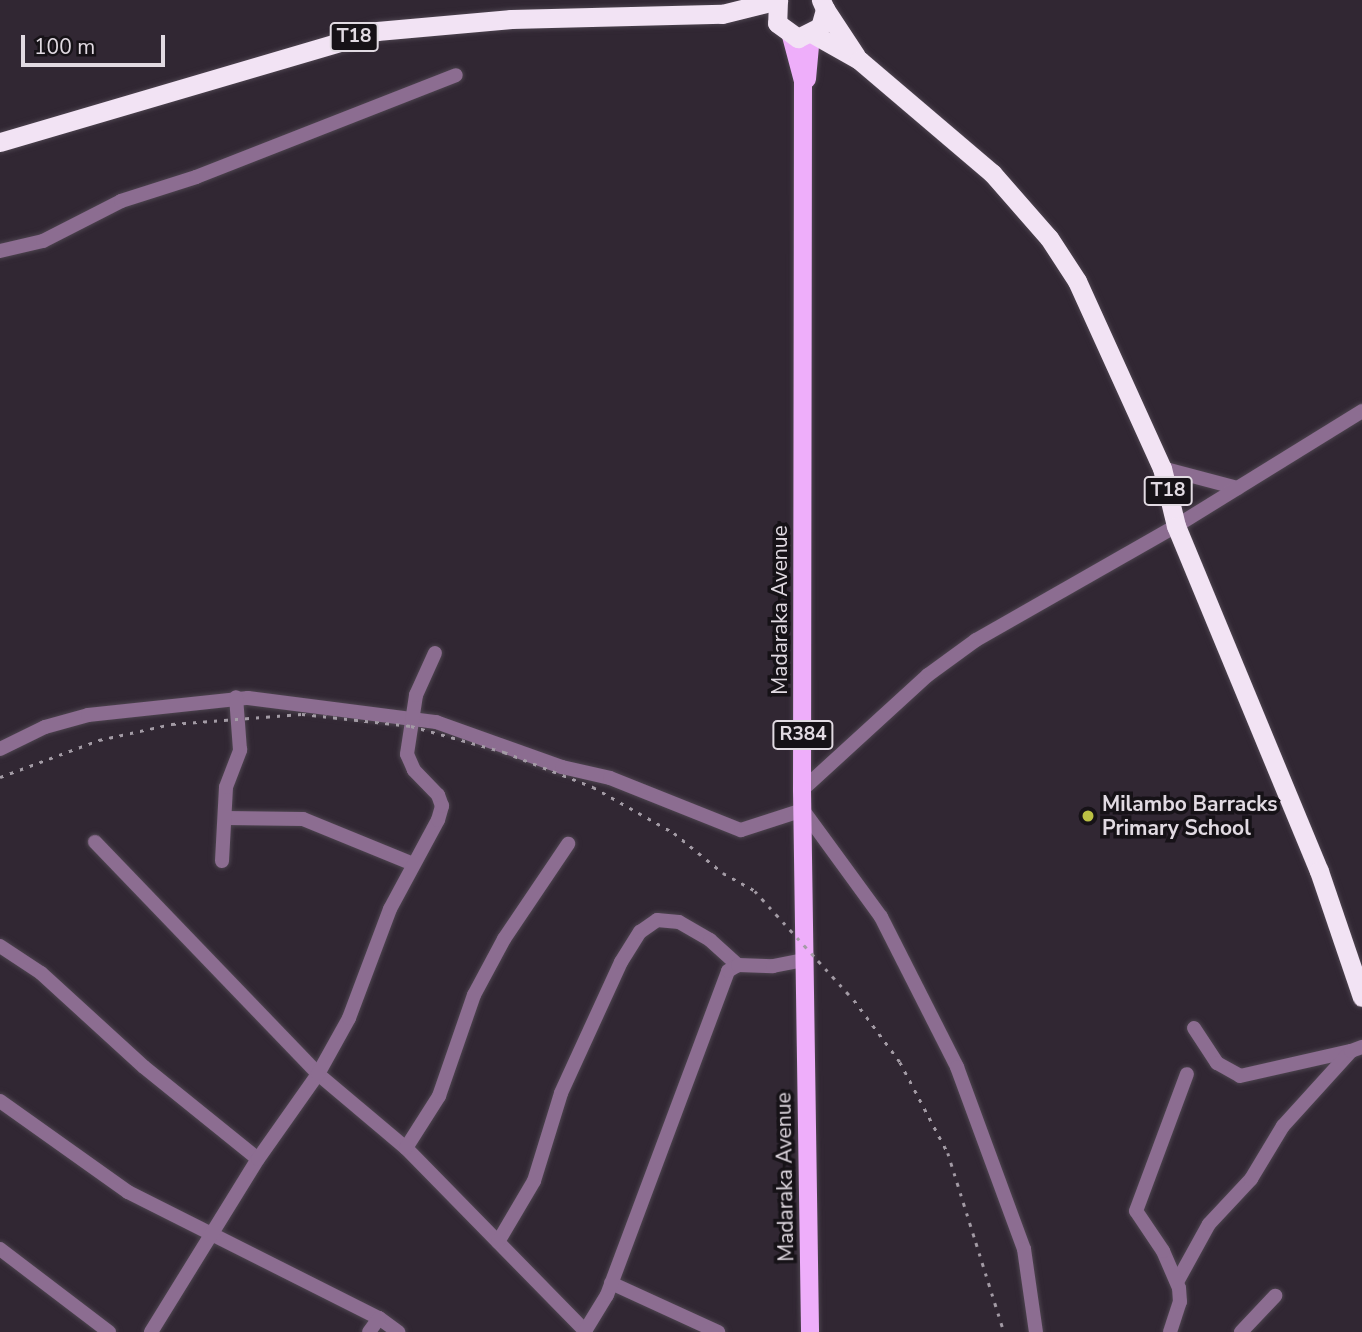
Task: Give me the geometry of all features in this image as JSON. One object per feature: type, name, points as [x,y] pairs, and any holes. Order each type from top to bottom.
[{"type":"highway","name":"T18","points":[[722,14],[778,0],[777,23],[789,35]]},
{"type":"highway","name":"T18","points":[[812,34],[820,27],[823,5]]},
{"type":"highway","name":"T18","points":[[823,5],[859,60]]},
{"type":"highway","name":"T18","points":[[0,142],[377,31],[511,19],[722,14],[757,20],[789,35],[812,34],[859,60],[992,173],[1049,238],[1096,316],[1162,468],[1176,526],[1319,871],[1362,997]]},
{"type":"main road","name":"R384","points":[[801,139],[812,34]]},
{"type":"main road","name":"R384","points":[[789,35],[803,81],[801,139]]},
{"type":"main road","name":"Madaraka Avenue","points":[[801,139],[802,790],[810,1332]]},
{"type":"street","points":[[0,251],[43,241],[121,201],[208,172],[456,75]]},
{"type":"street","points":[[802,790],[928,675],[976,640],[1176,526],[1362,411]]},
{"type":"street","points":[[1162,468],[1237,488]]},
{"type":"street","points":[[151,1332],[216,1234],[258,1159],[318,1073],[349,1018],[390,909],[442,806],[410,763],[412,719],[418,686],[435,653]]},
{"type":"street","points":[[222,862],[226,787],[241,740],[236,697]]},
{"type":"street","points":[[0,749],[45,727],[88,715],[236,697],[412,719],[489,737],[741,830],[803,810],[881,917],[957,1067],[1022,1241],[1036,1332]]},
{"type":"street","points":[[226,818],[303,819],[413,864]]},
{"type":"street","points":[[95,842],[318,1073],[406,1148],[585,1331],[611,1283],[725,977],[738,965]]},
{"type":"street","points":[[406,1148],[439,1096],[474,995],[504,939],[568,844]]},
{"type":"street","points":[[498,1242],[534,1181],[561,1093],[621,962],[640,933],[657,920],[679,922],[710,940],[738,965],[773,966],[804,960]]},
{"type":"street","points":[[0,946],[41,973],[144,1067],[258,1159]]},
{"type":"street","points":[[1194,1028],[1217,1063],[1240,1076],[1356,1049]]},
{"type":"street","points":[[1177,1282],[1217,1212],[1251,1179],[1283,1126],[1356,1049]]},
{"type":"street","points":[[1170,1332],[1180,1302],[1177,1282],[1136,1211],[1187,1074]]},
{"type":"street","points":[[0,1101],[128,1192],[379,1318],[398,1332]]},
{"type":"street","points":[[0,1249],[109,1332]]},
{"type":"street","points":[[611,1283],[719,1332]]},
{"type":"street","points":[[1241,1332],[1275,1296]]},
{"type":"street","points":[[369,1332],[379,1318]]},
{"type":"railway","points":[[0,777],[99,740],[172,724],[302,714],[411,726],[504,752],[593,787],[674,833],[723,873],[755,891],[854,1000],[900,1062],[948,1153],[1004,1332]]},
{"type":"place","name":"Milambo Barracks Primary School","points":[[1088,816]]}]
